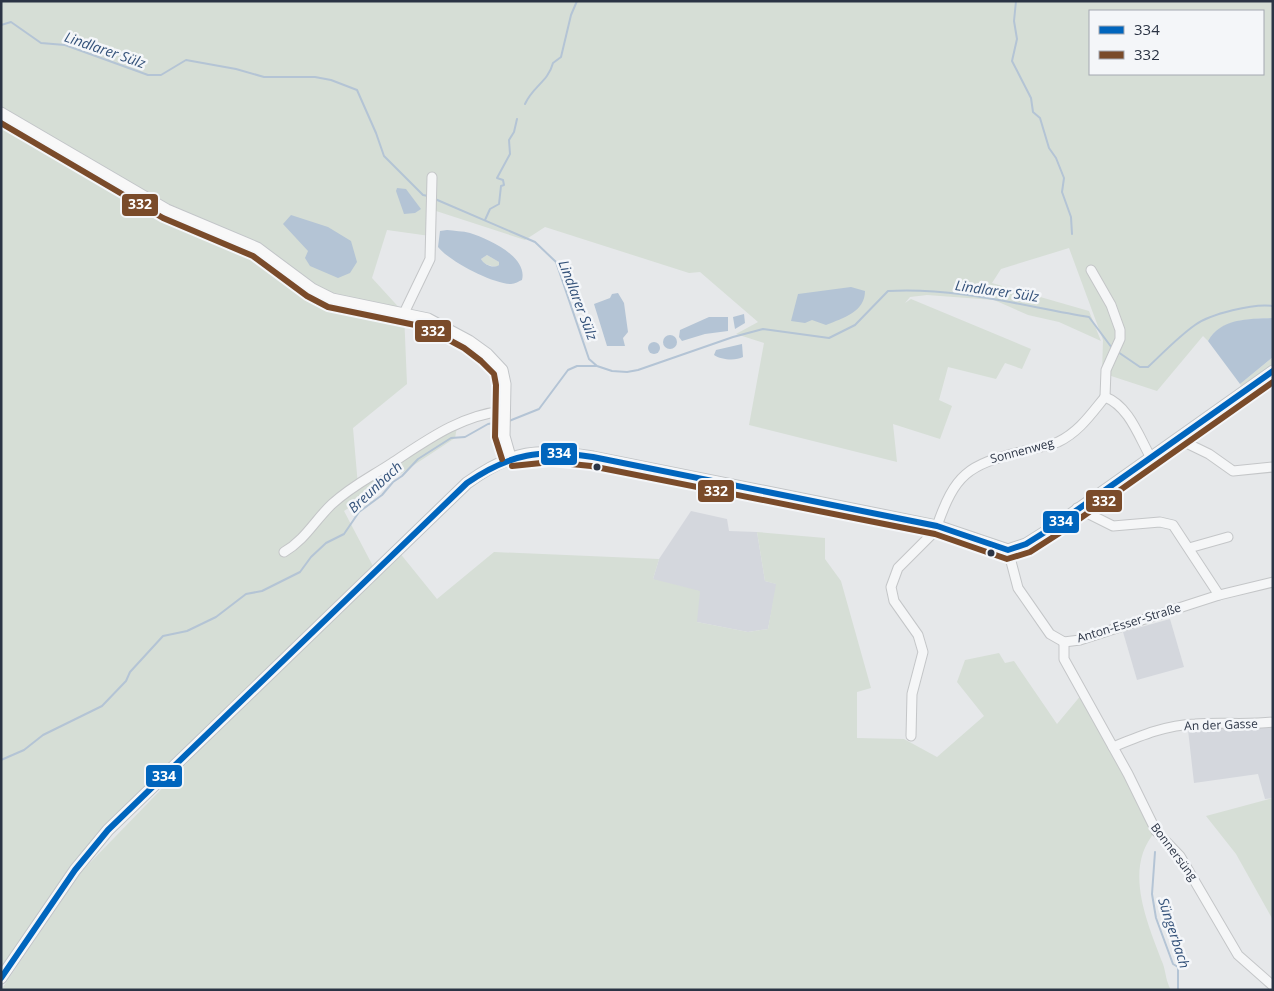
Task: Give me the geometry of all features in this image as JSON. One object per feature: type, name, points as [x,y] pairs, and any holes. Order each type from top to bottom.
[{"type":"main road","points":[[1,114],[160,206],[257,248],[312,289],[332,299],[348,304],[428,319],[450,329],[487,354],[502,370],[504,377],[504,418],[510,457]]},
{"type":"main road","points":[[1,978],[75,870],[108,830],[467,483],[487,468],[510,457],[535,452],[560,452],[729,482],[938,526],[1008,550],[1026,544],[1273,371]]},
{"type":"street","points":[[404,313],[430,259],[433,204],[432,177]]},
{"type":"street","points":[[1091,270],[1111,305],[1120,330],[1117,346],[1106,370],[1105,397],[1113,400],[1126,413],[1151,458]]},
{"type":"street","name":"Sonnenweg","points":[[938,526],[948,496],[968,471],[985,461],[1059,441],[1083,424],[1105,397]]},
{"type":"street","points":[[284,552],[296,545],[313,528],[323,512],[351,486],[449,426],[488,412],[504,418]]},
{"type":"street","points":[[1178,439],[1209,454],[1233,471],[1273,467]]},
{"type":"street","points":[[1077,508],[1086,515],[1113,526],[1160,522],[1173,525],[1219,595]]},
{"type":"street","points":[[911,736],[912,694],[923,652],[918,635],[894,601],[891,587],[898,568],[938,526]]},
{"type":"street","points":[[1189,548],[1228,537]]},
{"type":"street","name":"Anton-Esser-Straße","points":[[1008,550],[1018,588],[1050,634],[1064,642],[1080,640],[1219,595],[1273,582]]},
{"type":"street","name":"Bonnersüng","points":[[1064,642],[1064,659],[1106,732],[1156,831],[1180,856],[1238,955],[1273,986]]},
{"type":"street","name":"An der Gasse","points":[[1113,747],[1155,730],[1194,724],[1253,725],[1273,722]]},
{"type":"shaded area","points":[[1,1],[1273,1],[1273,318],[1245,320],[1228,324],[1220,328],[1208,341],[1203,336],[1157,391],[1102,373],[1103,340],[1069,248],[1001,269],[992,283],[1089,311],[1101,341],[1059,322],[1028,315],[994,300],[927,295],[910,297],[905,303],[911,299],[1031,349],[1022,369],[1005,363],[996,379],[948,367],[939,400],[952,406],[940,439],[893,424],[897,462],[749,425],[764,343],[736,334],[758,322],[700,272],[689,273],[545,227],[525,240],[433,210],[430,236],[387,230],[372,278],[404,313],[407,384],[353,428],[358,486],[457,427],[455,438],[344,511],[375,570],[95,837],[1,984],[1,115],[121,194],[254,256],[257,248],[167,210],[1,113]]},
{"type":"shaded area","points":[[487,255],[499,262],[497,267],[482,261],[481,259]]},
{"type":"shaded area","points":[[1273,357],[1273,365],[1241,386],[1240,384]]},
{"type":"shaded area","points":[[691,511],[727,519],[729,531],[757,532],[765,581],[777,584],[768,629],[748,632],[697,622],[653,579],[659,559]]},
{"type":"shaded area","points":[[757,532],[825,538],[825,559],[841,581],[871,688],[857,692],[857,738],[904,739],[937,757],[984,716],[957,682],[965,660],[999,653],[1005,663],[1014,661],[1057,724],[1082,694],[1156,831],[1146,846],[1141,862],[1139,879],[1145,914],[1171,990],[1,990],[81,872],[248,700],[399,552],[437,599],[494,552],[659,559],[653,579],[700,591],[697,622],[748,632],[768,629],[776,584],[765,581]]},
{"type":"shaded area","points":[[1170,619],[1184,667],[1137,680],[1123,632]]},
{"type":"shaded area","points":[[1273,723],[1273,798],[1265,799],[1258,774],[1194,783],[1188,730]]},
{"type":"shaded area","points":[[1273,798],[1273,920],[1236,854],[1206,816]]},
{"type":"water","points":[[397,188],[406,189],[421,209],[415,213],[404,214],[396,191]]},
{"type":"water","points":[[291,215],[328,227],[351,241],[357,262],[350,273],[338,278],[310,266],[305,258],[308,251],[283,224]]},
{"type":"water","points":[[440,231],[467,232],[496,244],[519,264],[522,280],[512,284],[503,283],[461,265],[438,247]],"holes":[[[487,255],[499,262],[497,266],[489,266],[481,259]]]},
{"type":"water","points":[[851,287],[865,291],[864,298],[857,309],[846,317],[826,325],[812,320],[805,323],[791,321],[798,294]]},
{"type":"water","points":[[618,293],[624,303],[628,332],[623,338],[625,346],[607,346],[594,304],[610,298],[612,294]]},
{"type":"water","points":[[744,314],[745,323],[735,329],[733,317]]},
{"type":"water","points":[[709,317],[728,317],[728,331],[705,334],[682,341],[679,337],[680,330]]},
{"type":"water","points":[[1273,318],[1273,357],[1240,384],[1208,341],[1220,328],[1236,321]]},
{"type":"water","points":[[670,335],[675,337],[677,342],[675,347],[670,349],[665,347],[663,342],[665,337]]},
{"type":"water","points":[[654,342],[660,348],[654,354],[648,348]]},
{"type":"water","points":[[742,344],[743,357],[724,359],[714,355],[716,350]]},
{"type":"waterway","points":[[525,104],[548,75],[553,63],[561,57],[571,15],[577,1]]},
{"type":"waterway","points":[[1016,1],[1014,21],[1017,39],[1012,61],[1031,98],[1033,112],[1040,118],[1049,148],[1056,158],[1064,178],[1062,192],[1071,217],[1072,234]]},
{"type":"waterway","name":"Lindlarer Sülz","points":[[1,25],[11,22],[41,43],[65,45],[148,75],[161,75],[186,60],[236,69],[264,77],[315,77],[331,80],[357,90],[384,156],[423,195],[428,196]]},
{"type":"waterway","points":[[485,220],[490,209],[499,204],[501,186],[504,185],[503,180],[497,178],[510,154],[509,140],[514,132],[517,119]]},
{"type":"waterway","name":"Lindlarer Sülz","points":[[435,199],[535,242],[556,262],[589,359],[597,366],[612,371],[627,372],[638,370],[733,337],[763,329],[829,338],[855,325],[888,291],[939,292],[989,298],[1089,317],[1112,348]]},
{"type":"waterway","name":"Lindlarer Sülz","points":[[1118,352],[1140,367],[1148,367],[1183,335],[1202,321],[1221,313],[1244,308],[1273,306]]},
{"type":"waterway","name":"Breunbach","points":[[509,421],[539,409],[568,370],[577,366],[596,366]]},
{"type":"waterway","name":"Breunbach","points":[[1,760],[24,750],[43,735],[102,706],[126,681],[130,672],[163,636],[187,631],[216,617],[246,594],[262,591],[300,572],[311,557],[326,543],[344,534],[359,512],[382,495],[418,459],[451,438],[465,437],[488,424],[499,422]]},
{"type":"waterway","name":"Süngerbach","points":[[1155,852],[1152,894],[1156,918],[1173,964],[1178,967],[1178,990]]},
{"type":"transit line","name":"332","points":[[1,123],[163,218],[253,256],[307,296],[328,307],[425,327],[464,348],[494,374],[496,385],[495,437],[502,459]]},
{"type":"transit line","name":"334","points":[[1,978],[75,870],[108,830],[467,483],[498,465],[512,459],[541,454],[557,453],[593,457],[937,526],[1008,550],[1026,544],[1053,527],[1273,371]]},
{"type":"transit line","name":"332","points":[[512,466],[551,462],[591,466],[935,534],[1007,559],[1030,552],[1058,534],[1273,382]]}]
